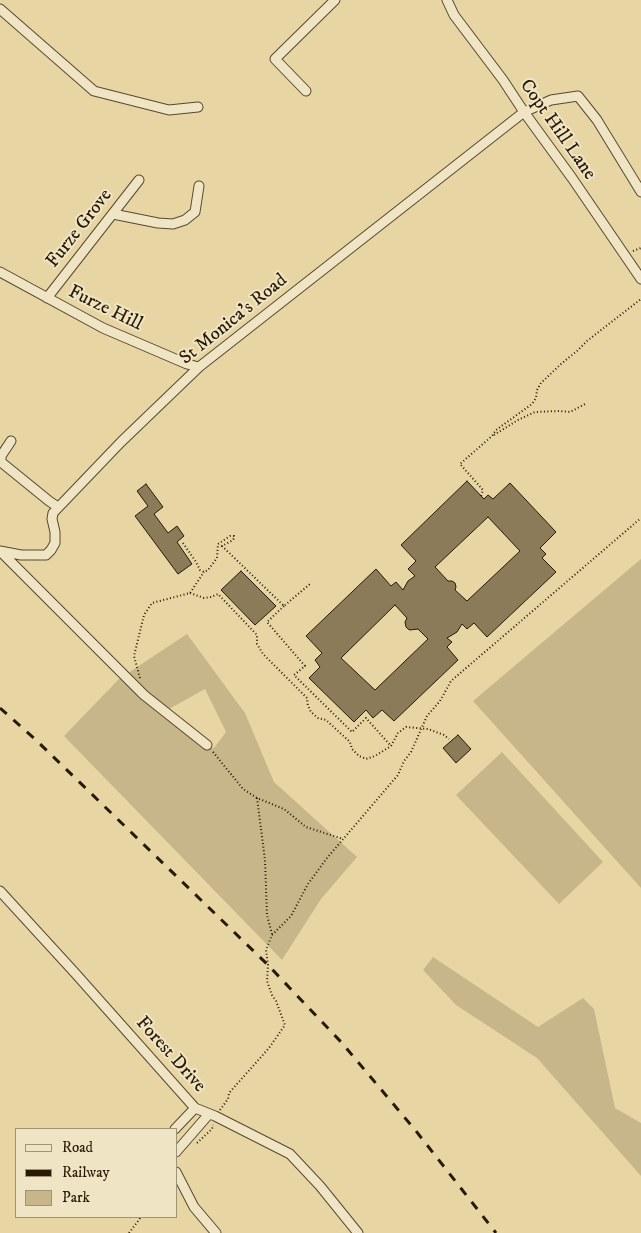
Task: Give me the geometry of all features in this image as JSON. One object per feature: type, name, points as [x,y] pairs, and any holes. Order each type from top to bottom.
[{"type":"street","points":[[306,92],[275,58],[335,0]]},
{"type":"street","name":"Copt Hill Lane","points":[[447,0],[454,15],[503,80],[641,279]]},
{"type":"street","points":[[0,9],[94,91],[169,110],[198,107]]},
{"type":"street","name":"St Monica's Road","points":[[58,507],[121,442],[199,367],[524,112],[551,100],[578,96],[597,120],[641,192]]},
{"type":"street","name":"Furze Grove","points":[[47,298],[139,180]]},
{"type":"street","points":[[113,214],[173,224],[185,220],[195,212],[198,186]]},
{"type":"street","name":"Furze Hill","points":[[0,272],[103,328],[187,364],[199,367]]},
{"type":"street","points":[[0,552],[21,555],[46,555],[55,543],[52,519],[53,513],[58,507],[1,462],[1,456],[11,441]]},
{"type":"street","points":[[0,552],[144,695],[207,745]]},
{"type":"street","name":"Forest Drive","points":[[0,891],[194,1108],[290,1154],[320,1186],[358,1233]]},
{"type":"street","points":[[177,1128],[194,1108]]},
{"type":"street","points":[[178,1150],[212,1115]]},
{"type":"street","points":[[178,1176],[194,1207],[216,1233]]},
{"type":"path","points":[[492,436],[496,430],[532,404],[541,383],[561,364],[641,299]]},
{"type":"path","points":[[481,496],[483,490],[460,464],[492,436],[526,415],[534,412],[570,412],[587,403]]},
{"type":"path","points":[[198,1142],[212,1129],[212,1115],[228,1099],[230,1093],[269,1048],[285,1025],[267,981],[268,965],[266,950],[272,935],[291,916],[308,884],[327,858],[398,775],[404,761],[412,752],[427,716],[440,702],[451,681],[641,518]]},
{"type":"path","points":[[190,593],[204,572],[208,570],[217,558],[218,544],[230,536],[234,536],[233,540],[222,546],[284,606]]},
{"type":"path","points":[[183,543],[200,570],[204,572]]},
{"type":"path","points":[[310,584],[267,622],[305,666],[294,675],[352,732],[366,718],[391,746]]},
{"type":"path","points":[[140,680],[134,656],[144,615],[152,602],[190,593],[204,598],[218,594],[257,635],[257,644],[263,654],[307,698],[310,712],[318,718],[326,720],[350,742],[352,749],[359,756],[366,758],[375,756],[391,746],[398,733],[406,727],[422,728],[444,735],[449,739]]},
{"type":"path","points":[[207,745],[244,789],[257,798],[284,809],[306,827],[343,839]]},
{"type":"path","points":[[257,798],[265,860],[267,915],[272,935]]},
{"type":"path","points":[[129,1233],[140,1218]]},
{"type":"green space","points":[[641,559],[641,888],[473,701]]},
{"type":"green space","points":[[187,634],[245,713],[274,782],[357,857],[321,899],[282,960],[64,736],[119,679]],"holes":[[[205,689],[226,732],[214,748],[204,749],[160,714]]]},
{"type":"green space","points":[[502,752],[603,862],[559,904],[456,795]]},
{"type":"green space","points":[[433,957],[538,1027],[583,998],[594,1009],[615,1108],[641,1123],[641,1176],[537,1058],[456,1005],[423,970]]},
{"type":"building","points":[[467,481],[484,499],[488,495],[493,499],[510,483],[556,532],[540,548],[546,554],[542,558],[556,572],[487,637],[474,623],[467,629],[462,624],[457,632],[447,638],[452,642],[447,647],[458,660],[394,721],[382,710],[373,718],[366,710],[354,722],[309,678],[320,667],[315,660],[322,653],[306,636],[376,569],[391,586],[396,582],[403,590],[408,581],[415,576],[408,569],[416,561],[401,545]],"holes":[[[488,517],[520,551],[467,601],[455,590],[455,583],[448,581],[435,567]],[[395,605],[407,618],[405,622],[406,627],[410,630],[418,629],[428,639],[375,690],[341,658]]]},
{"type":"building","points":[[146,484],[163,507],[154,514],[168,533],[177,526],[184,536],[177,542],[192,564],[178,574],[135,516],[148,506],[137,491]]},
{"type":"building","points":[[241,571],[276,606],[255,625],[221,590]]},
{"type":"building","points":[[458,735],[471,749],[456,763],[443,748]]},
{"type":"railway","points":[[0,708],[37,741],[268,965],[342,1043],[416,1131],[496,1233]]}]
